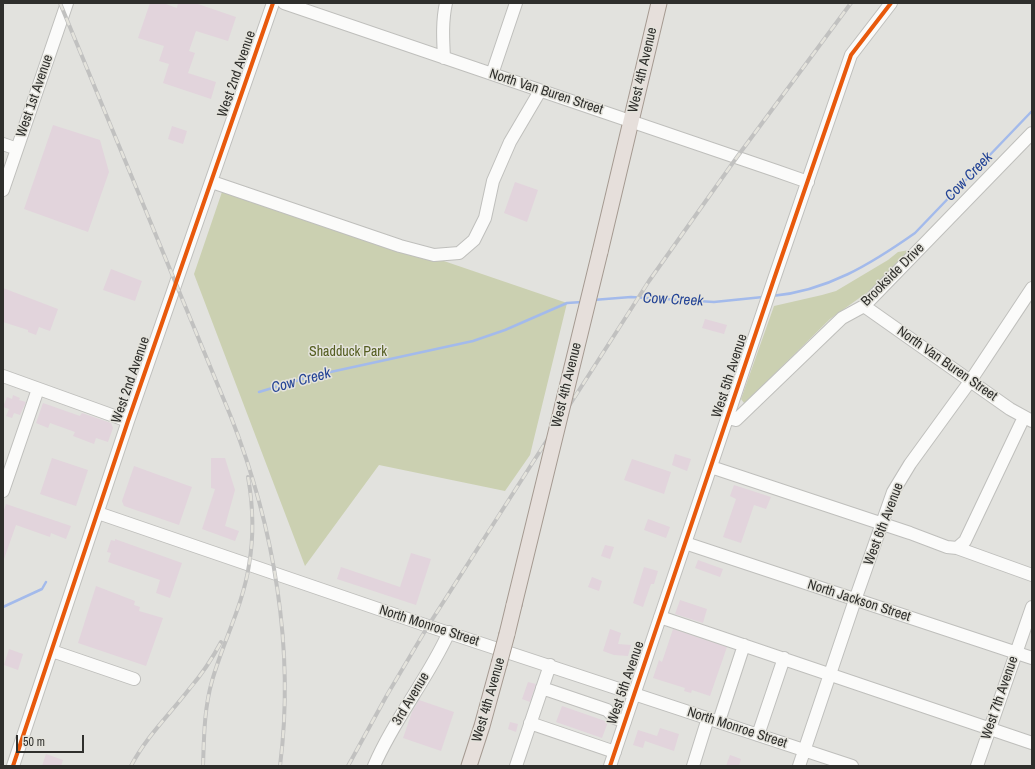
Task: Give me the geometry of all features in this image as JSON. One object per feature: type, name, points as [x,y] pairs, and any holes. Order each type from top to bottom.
[{"type":"main road","name":"West 4th Avenue","points":[[469,766],[482,726],[507,634],[659,3]]},
{"type":"street","name":"West 1st Avenue","points":[[3,190],[66,3]]},
{"type":"street","name":"West 2nd Avenue","points":[[13,766],[128,421],[273,3]]},
{"type":"street","name":"North Van Buren Street","points":[[284,3],[540,91],[631,120],[808,182]]},
{"type":"street","points":[[444,58],[443,37],[446,3]]},
{"type":"street","points":[[492,74],[516,3]]},
{"type":"street","name":"West 5th Avenue","points":[[610,766],[763,310],[851,55],[891,3]]},
{"type":"street","points":[[212,182],[400,246],[434,255],[459,253],[474,240],[485,218],[493,181],[510,142],[540,91]]},
{"type":"street","name":"Brookside Drive","points":[[728,418],[736,420],[842,318],[864,306],[1032,133]]},
{"type":"street","points":[[3,144],[17,149]]},
{"type":"street","name":"West 6th Avenue","points":[[799,766],[893,492],[971,380],[1032,288]]},
{"type":"street","name":"North Van Buren Street","points":[[864,306],[971,380],[1010,409],[1028,419]]},
{"type":"street","points":[[3,376],[128,421]]},
{"type":"street","points":[[3,490],[38,389]]},
{"type":"street","points":[[957,548],[965,541],[1028,419]]},
{"type":"street","points":[[711,467],[947,547],[957,548],[1032,575]]},
{"type":"street","name":"North Monroe Street","points":[[98,513],[852,766]]},
{"type":"street","name":"North Jackson Street","points":[[685,542],[1032,658]]},
{"type":"street","name":"West 7th Avenue","points":[[977,766],[1032,607]]},
{"type":"street","points":[[660,617],[989,729],[1032,742]]},
{"type":"street","name":"3rd Avenue","points":[[376,765],[396,724],[440,652],[449,632]]},
{"type":"street","points":[[693,766],[714,720],[744,645]]},
{"type":"street","points":[[52,651],[134,679]]},
{"type":"street","points":[[758,735],[784,658]]},
{"type":"street","points":[[516,766],[550,665]]},
{"type":"street","points":[[542,688],[606,710],[615,718],[625,722]]},
{"type":"street","points":[[530,724],[614,752]]},
{"type":"green space","name":"Shadduck Park","points":[[224,186],[567,303],[530,455],[505,491],[379,465],[305,566],[194,274]]},
{"type":"green space","points":[[909,250],[888,276],[830,319],[744,403],[741,399],[774,306],[836,291],[888,260],[898,252]]},
{"type":"building","points":[[150,3],[163,3],[177,8],[178,3],[195,3],[236,17],[228,41],[196,31],[189,51],[195,53],[188,73],[216,82],[211,99],[163,83],[169,64],[159,61],[164,46],[138,38]]},
{"type":"building","points":[[53,125],[100,140],[109,172],[88,232],[24,209]]},
{"type":"building","points":[[172,126],[187,131],[183,144],[168,139]]},
{"type":"building","points":[[515,182],[538,190],[527,222],[504,213]]},
{"type":"building","points":[[111,269],[142,281],[135,301],[103,290]]},
{"type":"building","points":[[3,288],[58,309],[50,331],[39,327],[36,335],[28,332],[28,330],[3,322]]},
{"type":"building","points":[[705,319],[727,325],[724,334],[702,328]]},
{"type":"building","points":[[13,395],[20,398],[19,400],[26,402],[20,415],[14,413],[12,418],[6,416],[9,409],[3,407],[7,397],[12,399]]},
{"type":"building","points":[[43,403],[80,416],[82,413],[111,423],[113,428],[108,442],[96,438],[94,444],[73,436],[75,432],[50,423],[48,428],[36,423]]},
{"type":"building","points":[[675,454],[691,459],[687,471],[672,465]]},
{"type":"building","points":[[52,458],[88,470],[76,506],[40,494]]},
{"type":"building","points":[[211,458],[225,458],[235,490],[225,526],[239,531],[235,541],[202,529],[215,489],[211,488]]},
{"type":"building","points":[[632,459],[671,472],[664,494],[624,480]]},
{"type":"building","points":[[134,466],[192,487],[179,525],[124,506],[122,501]]},
{"type":"building","points":[[734,485],[771,497],[766,509],[754,505],[741,543],[723,537],[736,499],[730,496]]},
{"type":"building","points":[[6,504],[71,526],[66,539],[51,533],[50,537],[16,525],[3,559],[3,513]]},
{"type":"building","points":[[648,519],[670,527],[666,538],[644,530]]},
{"type":"building","points":[[115,539],[182,563],[170,598],[156,593],[160,580],[108,562],[111,553],[107,552],[111,540],[115,541]]},
{"type":"building","points":[[605,545],[614,547],[610,559],[601,556]]},
{"type":"building","points":[[411,553],[431,559],[416,605],[337,579],[341,567],[400,587]]},
{"type":"building","points":[[698,560],[723,569],[720,577],[695,568]]},
{"type":"building","points":[[644,567],[658,571],[654,584],[651,584],[643,607],[633,603]]},
{"type":"building","points":[[592,577],[602,581],[599,591],[588,587]]},
{"type":"building","points":[[96,586],[135,601],[134,605],[140,607],[139,611],[163,618],[146,666],[78,643]]},
{"type":"building","points":[[680,600],[707,609],[703,623],[675,614]]},
{"type":"building","points":[[610,629],[621,633],[618,644],[631,645],[628,656],[614,655],[603,651]]},
{"type":"building","points":[[673,629],[727,647],[710,696],[692,690],[691,693],[684,691],[685,688],[653,678],[659,660],[662,662]]},
{"type":"building","points":[[9,649],[23,654],[18,670],[4,665]]},
{"type":"building","points":[[528,682],[536,684],[530,702],[522,699]]},
{"type":"building","points":[[419,700],[454,712],[441,751],[403,738],[412,712]]},
{"type":"building","points":[[562,706],[608,722],[602,738],[556,722]]},
{"type":"building","points":[[510,722],[518,724],[516,732],[508,729]]},
{"type":"building","points":[[660,728],[679,734],[674,751],[645,741],[643,748],[633,745],[638,730],[657,736]]},
{"type":"building","points":[[46,754],[63,760],[61,766],[42,766]]},
{"type":"building","points":[[730,755],[741,759],[739,766],[726,766]]},
{"type":"waterway","name":"Cow Creek","points":[[772,296],[792,293],[830,282],[865,265],[915,233],[1032,111]]},
{"type":"waterway","name":"Cow Creek","points":[[593,300],[631,297],[714,302],[763,297]]},
{"type":"waterway","name":"Cow Creek","points":[[259,392],[312,376],[473,341],[505,330],[567,303],[582,302]]},
{"type":"waterway","name":"Cow Creek","points":[[3,607],[42,589],[46,582]]},
{"type":"railway","points":[[60,3],[231,417],[246,458],[259,501],[277,588],[282,633],[285,677],[284,722],[280,766]]},
{"type":"railway","points":[[348,766],[387,695],[428,626],[649,281],[737,157],[851,3]]},
{"type":"railway","points":[[203,766],[205,724],[209,692],[238,609],[249,565],[252,543],[252,521],[248,477]]},
{"type":"railway","points":[[131,766],[151,735],[203,672],[221,642]]},
{"type":"cycle path","points":[[13,766],[128,421],[273,3]]},
{"type":"cycle path","points":[[610,766],[851,55],[891,3]]}]
